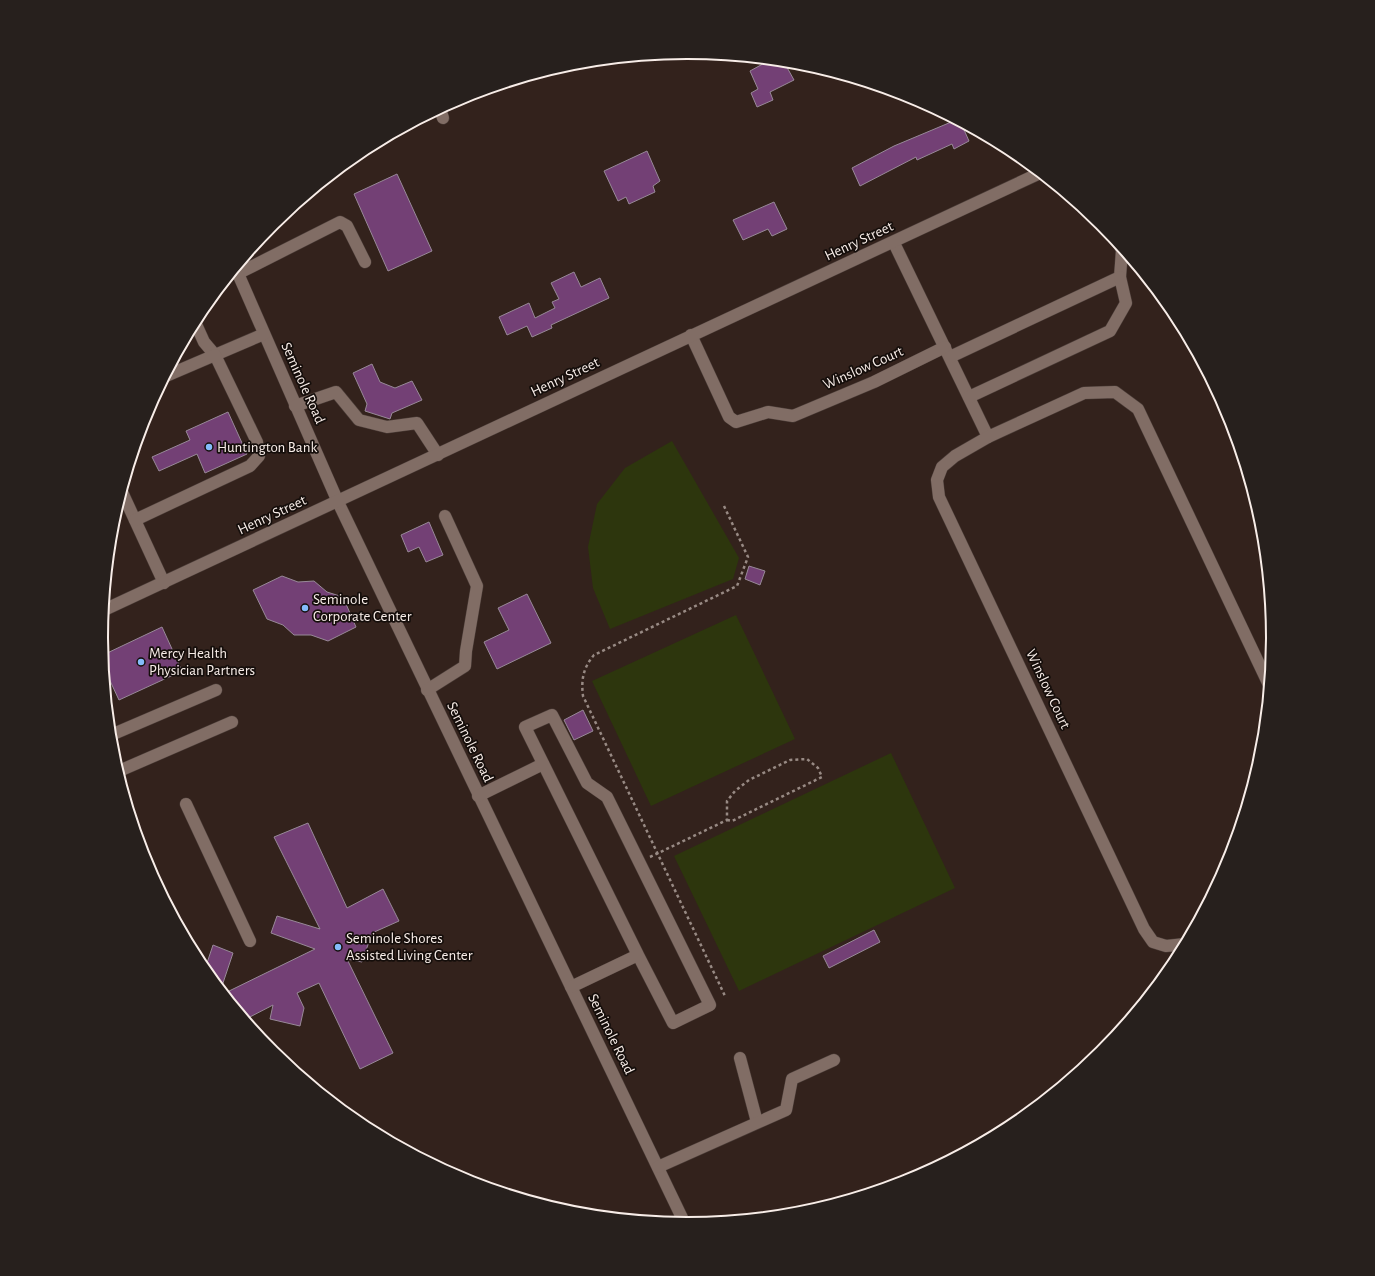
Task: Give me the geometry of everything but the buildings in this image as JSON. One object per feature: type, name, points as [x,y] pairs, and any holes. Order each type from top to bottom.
[{"type":"street","name":"Henry Street","points":[[110,607],[338,502],[691,335],[894,243],[1035,175]]},
{"type":"street","points":[[241,270],[340,222],[347,226],[365,262]]},
{"type":"street","points":[[894,243],[988,436]]},
{"type":"street","points":[[969,397],[1110,331],[1126,303],[1120,277],[1122,255]]},
{"type":"street","name":"Seminole Road","points":[[238,274],[338,502],[427,690],[682,1217]]},
{"type":"street","name":"Winslow Court","points":[[691,335],[729,417],[736,422],[768,412],[793,416],[948,352],[1120,277]]},
{"type":"street","points":[[135,520],[250,466],[259,456],[256,442],[215,356],[204,342],[198,329]]},
{"type":"street","points":[[173,373],[264,334]]},
{"type":"street","points":[[295,406],[336,392],[359,420],[387,427],[417,423],[438,455]]},
{"type":"street","name":"Winslow Court","points":[[1179,945],[1166,946],[1153,942],[1144,929],[939,497],[937,480],[942,467],[955,456],[988,436],[1084,393],[1115,392],[1138,410],[1265,677]]},
{"type":"street","points":[[126,500],[164,582]]},
{"type":"street","points":[[427,690],[465,666],[466,651],[477,586],[445,516]]},
{"type":"street","points":[[117,733],[216,690]]},
{"type":"street","points":[[552,715],[587,783],[607,797],[639,862],[710,1006],[673,1023],[525,727],[552,715]]},
{"type":"street","points":[[124,769],[232,722]]},
{"type":"street","points":[[478,796],[543,764]]},
{"type":"street","points":[[186,804],[250,941]]},
{"type":"street","points":[[571,987],[638,955]]},
{"type":"street","points":[[740,1058],[757,1122]]},
{"type":"street","points":[[658,1167],[786,1110],[792,1079],[834,1060]]},
{"type":"path","points":[[724,506],[748,557],[737,586],[594,655],[587,663],[583,673],[582,683],[583,696],[725,996]]},
{"type":"path","points":[[639,862],[727,820],[732,821],[822,777],[818,768],[807,759],[790,760],[749,780],[727,801],[727,820]]},
{"type":"green space","points":[[672,441],[739,558],[733,579],[610,629],[593,588],[588,547],[597,504],[625,468]]},
{"type":"green space","points":[[736,615],[795,739],[651,806],[592,681]]},
{"type":"green space","points":[[891,753],[955,888],[739,991],[674,856]]},
{"type":"place","name":"Huntington Bank","points":[[209,447]]},
{"type":"place","name":"Seminole Corporate Center","points":[[305,608]]},
{"type":"place","name":"Mercy Health Physician Partners","points":[[141,662]]},
{"type":"place","name":"Seminole Shores Assisted Living Center","points":[[338,947]]}]
